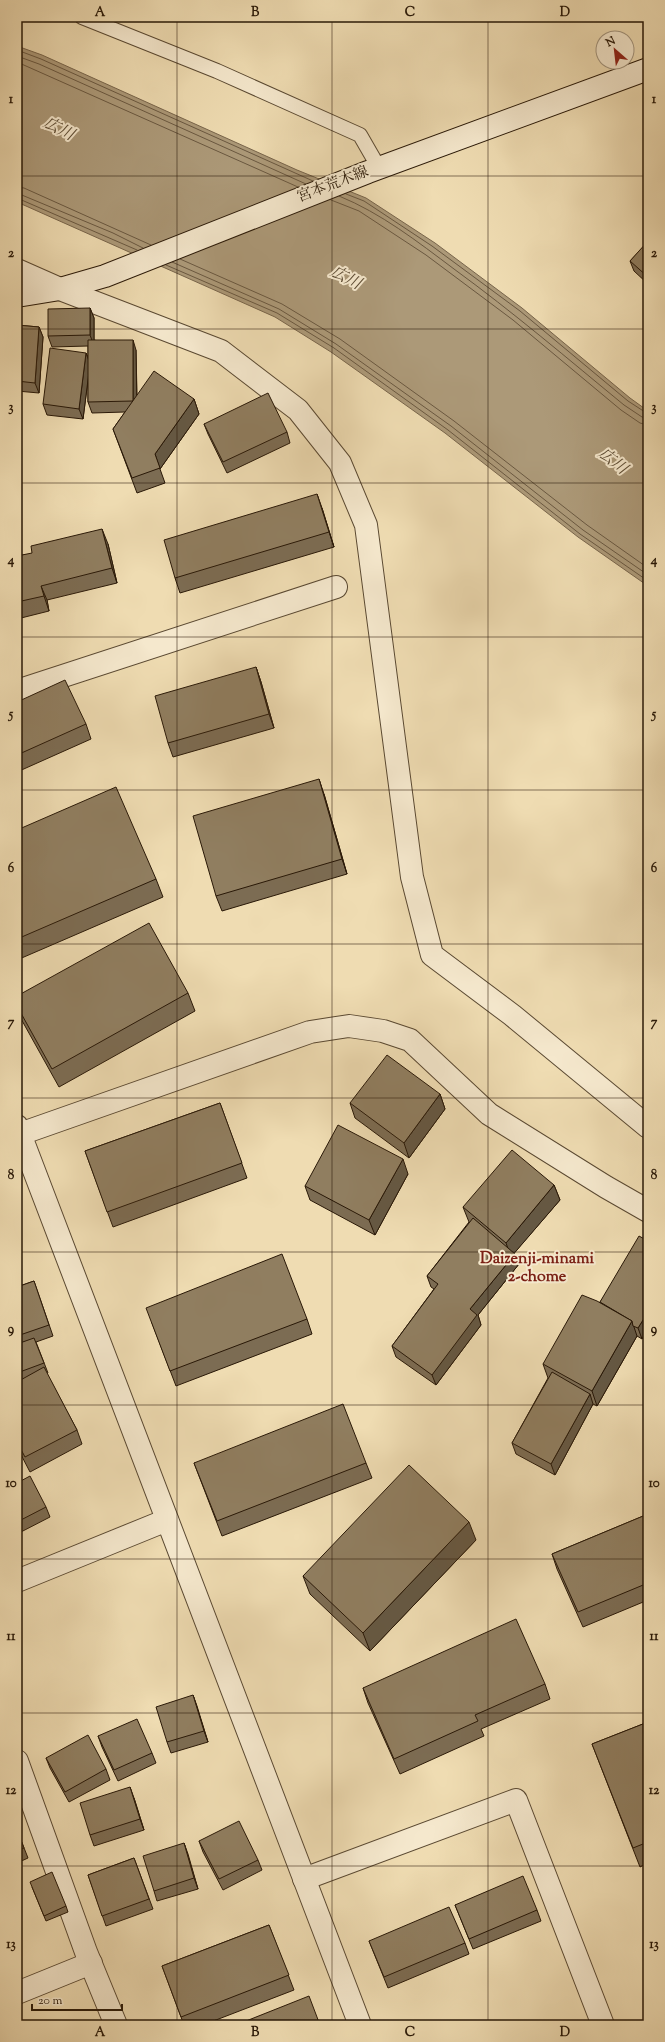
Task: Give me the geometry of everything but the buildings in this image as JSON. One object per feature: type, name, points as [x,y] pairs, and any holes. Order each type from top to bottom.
[{"type":"street","name":"宮本荒木線","points":[[17,296],[60,289],[105,276],[374,170],[648,69]]},
{"type":"street","points":[[17,270],[60,289],[221,351],[298,410],[340,463],[366,525],[412,877],[432,956],[512,1015],[648,1127]]},
{"type":"street","points":[[17,691],[336,587]]},
{"type":"street","points":[[360,2025],[168,1520],[18,1132],[310,1032],[349,1026],[383,1031],[410,1040],[489,1114],[606,1187],[648,1211]]},
{"type":"street","points":[[17,1580],[168,1520]]},
{"type":"street","points":[[17,1761],[91,1963],[116,2025]]},
{"type":"street","points":[[304,1879],[516,1800],[604,2025]]},
{"type":"street","points":[[17,1993],[91,1963]]},
{"type":"lane","points":[[82,17],[217,71],[360,136],[374,170]]},
{"type":"water","name":"広川","points":[[17,46],[42,55],[297,170],[366,198],[435,243],[522,308],[630,398],[648,411],[648,586],[578,537],[445,433],[331,352],[275,317],[17,202]]},
{"type":"district","name":"Daizenji-minami 2-chome","points":[[537,1268]]}]
